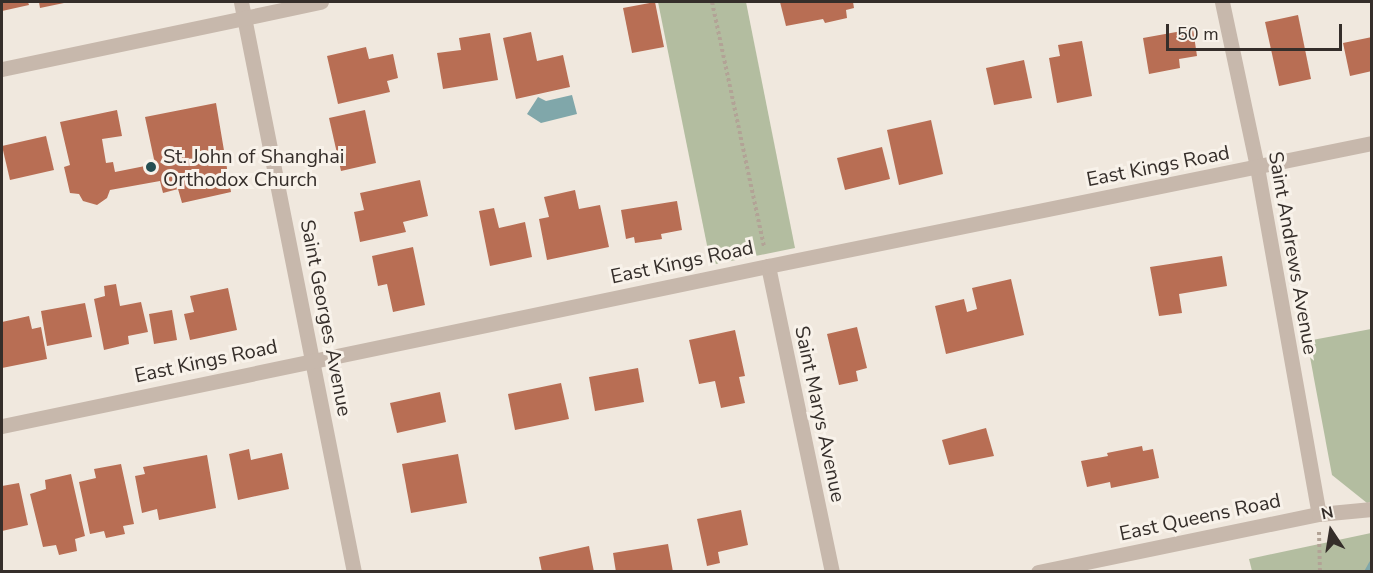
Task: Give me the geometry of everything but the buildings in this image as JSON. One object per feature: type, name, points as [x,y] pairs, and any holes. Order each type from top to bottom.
[{"type":"street","name":"Saint Georges Avenue","points":[[241,2],[354,572]]},
{"type":"street","points":[[2,69],[321,2]]},
{"type":"street","name":"Saint Andrews Avenue","points":[[1222,2],[1257,167],[1319,514]]},
{"type":"street","name":"East Kings Road","points":[[2,426],[1371,143]]},
{"type":"street","name":"Saint Marys Avenue","points":[[768,266],[832,572]]},
{"type":"street","name":"East Queens Road","points":[[1038,572],[1319,514],[1371,509]]},
{"type":"path","points":[[712,2],[768,266]]},
{"type":"path","points":[[1319,514],[1320,572]]},
{"type":"green space","points":[[658,2],[746,2],[795,248],[711,265]]},
{"type":"green space","points":[[1371,329],[1371,502],[1367,503],[1332,475],[1307,341]]},
{"type":"green space","points":[[1371,533],[1371,571],[1252,571],[1249,559]]},
{"type":"water","points":[[572,95],[577,114],[541,123],[527,114],[538,97],[546,101]]},
{"type":"waterway","points":[[1367,572],[1372,563]]},
{"type":"place","name":"St. John of Shanghai Orthodox Church","points":[[151,167]]}]
